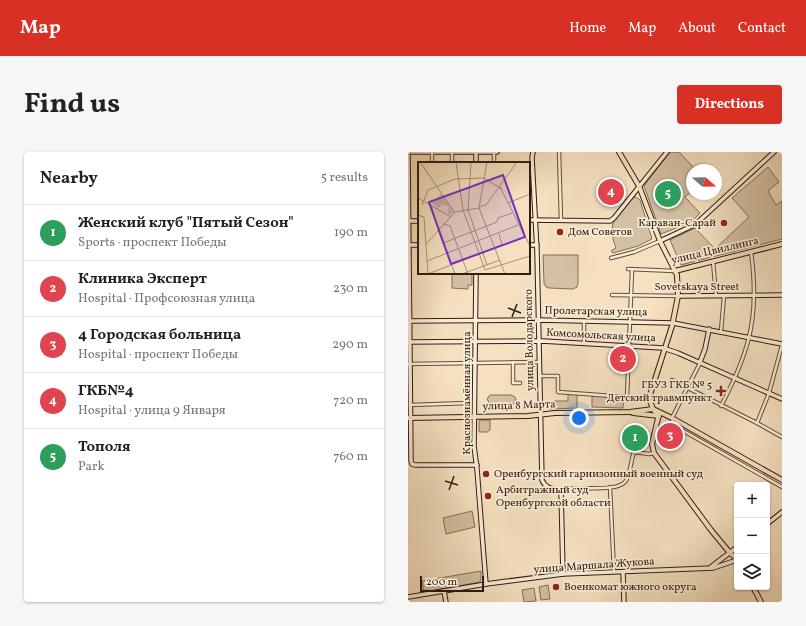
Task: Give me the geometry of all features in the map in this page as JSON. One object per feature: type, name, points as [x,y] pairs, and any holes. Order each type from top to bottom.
[{"type":"main road","points":[[477,465],[415,465],[410,461],[408,152],[497,152]]},
{"type":"main road","name":"улица Володарского","points":[[534,152],[532,158],[537,245],[542,480],[548,488],[561,490]]},
{"type":"main road","points":[[619,152],[639,186],[660,240],[675,271],[678,296],[673,323],[649,398],[653,409],[659,414],[652,444],[654,453],[734,557]]},
{"type":"main road","points":[[530,220],[610,221],[667,152]]},
{"type":"main road","points":[[660,240],[698,222],[774,152]]},
{"type":"main road","name":"улица Цвиллинга","points":[[675,271],[782,244]]},
{"type":"main road","points":[[409,246],[418,245]]},
{"type":"main road","points":[[530,245],[537,245]]},
{"type":"main road","name":"Краснознамённая улица","points":[[476,274],[474,446],[477,465],[486,584]]},
{"type":"main road","name":"Sovetskaya Street","points":[[678,296],[782,295]]},
{"type":"main road","name":"Пролетарская улица","points":[[409,321],[538,320],[673,323],[721,331],[782,345]]},
{"type":"main road","points":[[700,362],[710,329]]},
{"type":"main road","name":"Комсомольская улица","points":[[409,342],[539,341],[665,349],[678,352],[782,399]]},
{"type":"main road","name":"улица 8 Марта","points":[[630,412],[653,409]]},
{"type":"main road","name":"улица 8 Марта","points":[[409,418],[528,416],[541,414],[630,412],[659,414],[672,418]]},
{"type":"main road","points":[[672,418],[782,480]]},
{"type":"main road","points":[[561,490],[563,574]]},
{"type":"main road","points":[[770,522],[782,512]]},
{"type":"main road","points":[[710,567],[734,550]]},
{"type":"main road","name":"улица Маршала Жукова","points":[[408,597],[486,584],[563,574],[710,567],[717,568],[734,561]]},
{"type":"main road","points":[[623,572],[624,602]]},
{"type":"main road","points":[[755,590],[761,602]]},
{"type":"main road","points":[[444,591],[446,602]]},
{"type":"street","points":[[560,152],[561,220]]},
{"type":"street","points":[[611,258],[634,252],[660,240]]},
{"type":"street","points":[[721,406],[735,378],[749,338],[754,296],[751,252]]},
{"type":"street","points":[[713,261],[716,296]]},
{"type":"street","name":"улица Цвиллинга","points":[[631,295],[630,270],[675,271]]},
{"type":"street","name":"Sovetskaya Street","points":[[612,295],[678,296]]},
{"type":"street","points":[[540,376],[558,376],[558,392],[627,397],[631,295]]},
{"type":"street","points":[[721,331],[724,296]]},
{"type":"street","points":[[584,321],[584,343]]},
{"type":"street","points":[[757,423],[769,393],[782,345]]},
{"type":"street","points":[[513,362],[513,383],[520,383]]},
{"type":"street","points":[[409,364],[539,362]]},
{"type":"street","points":[[700,362],[672,418],[673,425],[782,487]]},
{"type":"street","points":[[672,380],[782,437]]},
{"type":"street","points":[[410,404],[469,402]]},
{"type":"street","points":[[561,490],[610,487],[625,482],[634,452],[649,454],[654,453]]},
{"type":"street","points":[[610,487],[614,572]]},
{"type":"shaded area","points":[[670,152],[679,152],[690,164],[686,164],[686,200],[688,200],[700,213],[691,222],[661,234],[644,186]]},
{"type":"shaded area","points":[[768,167],[779,182],[768,191],[776,205],[782,201],[782,239],[681,265],[670,240],[695,228],[715,249],[749,217],[732,198]]},
{"type":"shaded area","points":[[636,197],[640,200],[652,239],[638,246],[613,253],[611,251],[616,248],[612,232],[614,221],[632,198]]},
{"type":"shaded area","points":[[543,255],[578,255],[577,287],[573,289],[546,287],[544,283]]},
{"type":"shaded area","points":[[452,274],[472,274],[472,285],[468,285],[468,289],[452,288]]},
{"type":"shaded area","points":[[568,394],[577,394],[577,408],[550,409],[549,406],[554,406],[554,401],[568,401]]},
{"type":"shaded area","points":[[490,395],[511,395],[515,397],[516,400],[514,404],[490,404],[487,399]]},
{"type":"shaded area","points":[[592,395],[607,398],[624,398],[623,408],[592,407]]},
{"type":"shaded area","points":[[480,420],[490,420],[490,430],[487,432],[479,432]]},
{"type":"shaded area","points":[[472,511],[475,527],[446,534],[443,518]]},
{"type":"shaded area","points":[[481,571],[480,582],[424,592],[422,581]]},
{"type":"shaded area","points":[[548,585],[550,599],[541,600],[539,587]]},
{"type":"shaded area","points":[[534,588],[536,601],[524,602],[522,590]]},
{"type":"place","name":"ГКБ№4","points":[[611,192]]},
{"type":"place","name":"Тополя","points":[[668,194]]},
{"type":"place","name":"Караван-Сарай","points":[[724,223]]},
{"type":"place","name":"Дом Советов","points":[[560,232]]},
{"type":"place","name":"Клиника Эксперт","points":[[623,359]]},
{"type":"place","name":"ГБУЗ ГКБ № 5 Детский травмпункт","points":[[721,391]]},
{"type":"place","name":"4 Городская больница","points":[[670,436]]},
{"type":"place","name":"Женский клуб \"Пятый Сезон\"","points":[[635,438]]},
{"type":"place","name":"Оренбургский гарнизонный военный суд","points":[[486,474]]},
{"type":"place","name":"Арбитражный суд Оренбургской области","points":[[488,496]]},
{"type":"place","name":"Военкомат южного округа","points":[[556,587]]}]
